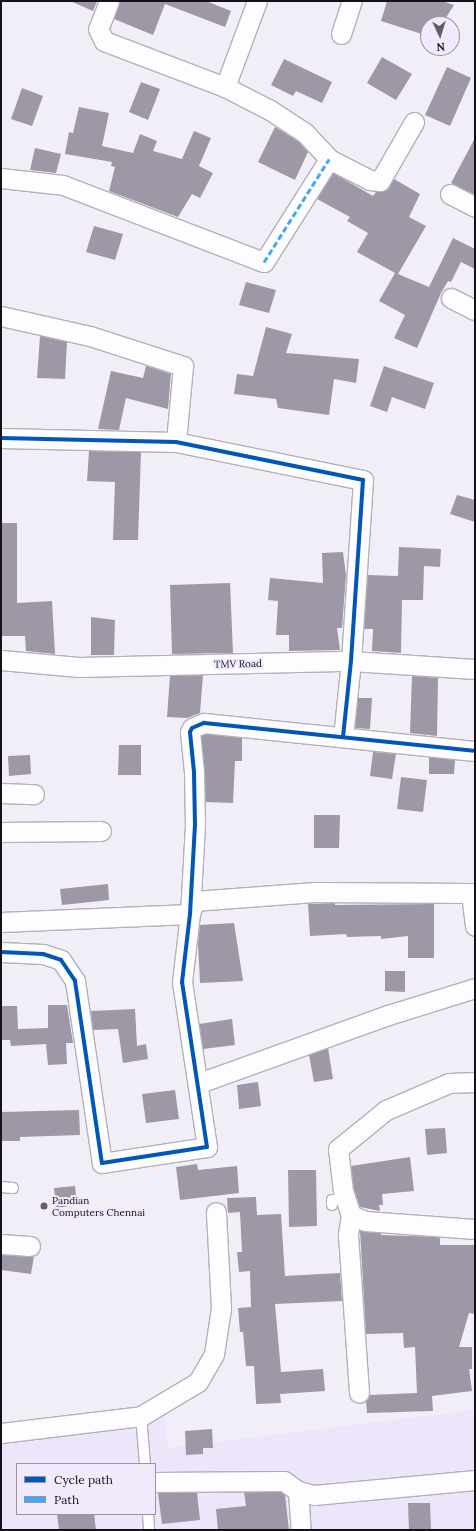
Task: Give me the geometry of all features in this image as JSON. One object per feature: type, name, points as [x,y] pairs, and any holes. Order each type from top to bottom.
[{"type":"street","points":[[109,1],[98,29],[104,41],[225,87],[270,110],[305,133],[329,159],[370,180],[380,180],[414,122]]},
{"type":"street","points":[[225,87],[257,1]]},
{"type":"street","points":[[341,34],[352,1]]},
{"type":"street","points":[[1,178],[63,185],[264,262],[329,159]]},
{"type":"street","points":[[450,194],[475,206]]},
{"type":"street","points":[[451,298],[475,310]]},
{"type":"street","points":[[1,316],[90,336],[183,366],[176,442]]},
{"type":"street","points":[[1,438],[176,442],[363,480],[351,661],[343,737]]},
{"type":"street","name":"TMV Road","points":[[1,660],[79,667],[351,661],[474,665]]},
{"type":"street","points":[[1,952],[43,954],[61,960],[75,981],[102,1163],[207,1147],[199,1083],[182,982],[190,914],[195,825],[194,772],[190,732],[192,728],[204,722],[475,751]]},
{"type":"street","points":[[1,793],[34,794]]},
{"type":"street","points":[[1,832],[101,831]]},
{"type":"street","points":[[190,914],[194,901],[202,900],[315,892],[472,893],[475,926]]},
{"type":"street","points":[[1,922],[190,914]]},
{"type":"street","points":[[199,1083],[388,1015],[475,988]]},
{"type":"street","points":[[359,1393],[349,1249],[338,1202],[338,1149],[386,1110],[450,1083],[475,1082]]},
{"type":"street","points":[[338,1202],[365,1221],[475,1229]]},
{"type":"street","points":[[1,1433],[141,1416],[198,1382],[214,1354],[221,1308],[216,1212]]},
{"type":"street","points":[[1,1244],[30,1246]]},
{"type":"street","points":[[156,1482],[284,1481],[298,1491],[314,1495],[475,1480]]},
{"type":"street","points":[[298,1491],[301,1530]]},
{"type":"lane","points":[[1,1187],[13,1188]]},
{"type":"lane","points":[[141,1416],[144,1463]]},
{"type":"lane","points":[[148,1515],[148,1530]]},
{"type":"shaded area","points":[[475,1410],[475,1530],[1,1530],[1,1440],[165,1415],[168,1448]]},
{"type":"building","points":[[70,1],[97,1],[93,11]]},
{"type":"building","points":[[120,1],[206,1],[231,11],[225,27],[165,4],[153,35],[114,19]]},
{"type":"building","points":[[387,1],[442,1],[454,5],[447,16],[420,16],[420,33],[381,21]]},
{"type":"building","points":[[382,57],[412,74],[396,100],[367,83]]},
{"type":"building","points":[[284,59],[332,82],[322,103],[296,91],[293,96],[271,85]]},
{"type":"building","points":[[447,67],[471,78],[450,126],[425,115]]},
{"type":"building","points":[[141,82],[160,89],[148,120],[129,112]]},
{"type":"building","points":[[22,88],[43,96],[32,126],[11,119]]},
{"type":"building","points":[[79,107],[109,113],[102,146],[133,153],[140,134],[157,141],[153,151],[182,159],[194,131],[211,138],[199,166],[213,173],[200,198],[192,194],[178,217],[109,191],[115,167],[111,166],[112,162],[65,154],[69,132],[73,133]]},
{"type":"building","points":[[275,127],[298,141],[308,152],[295,180],[258,162]]},
{"type":"building","points":[[475,138],[475,195],[451,183]]},
{"type":"building","points":[[35,148],[61,154],[56,173],[30,170]]},
{"type":"building","points":[[333,173],[373,196],[376,192],[385,191],[394,179],[420,194],[409,217],[426,226],[398,274],[429,287],[453,238],[475,249],[475,269],[461,262],[451,282],[448,281],[441,293],[417,348],[394,338],[405,315],[379,301],[395,273],[357,252],[368,233],[347,221],[350,217],[317,199]]},
{"type":"building","points":[[94,226],[123,234],[115,260],[86,252]]},
{"type":"building","points":[[246,282],[276,290],[269,313],[239,305]]},
{"type":"building","points":[[266,327],[292,334],[286,353],[359,359],[356,383],[334,379],[329,415],[278,408],[276,399],[234,394],[237,374],[253,376]]},
{"type":"building","points":[[40,336],[67,342],[65,379],[37,378]]},
{"type":"building","points":[[146,366],[171,374],[168,409],[126,398],[119,430],[98,429],[111,371],[143,378]]},
{"type":"building","points":[[384,366],[434,383],[425,409],[392,397],[387,412],[370,406]]},
{"type":"building","points":[[89,451],[141,452],[138,540],[113,540],[115,482],[87,481]]},
{"type":"building","points":[[457,495],[475,500],[475,522],[450,514]]},
{"type":"building","points":[[1,523],[17,523],[17,603],[52,601],[55,654],[26,651],[25,636],[1,636]]},
{"type":"building","points":[[399,547],[441,549],[440,567],[424,566],[423,600],[402,600],[401,653],[372,651],[373,629],[364,629],[368,575],[398,576]]},
{"type":"building","points":[[343,552],[346,575],[342,628],[337,628],[340,650],[289,651],[289,635],[276,635],[278,601],[268,600],[270,578],[323,583],[322,553]]},
{"type":"building","points":[[230,583],[233,653],[172,654],[170,585]]},
{"type":"building","points":[[91,617],[115,620],[114,655],[91,655]]},
{"type":"building","points":[[203,675],[200,713],[187,718],[167,717],[170,676]]},
{"type":"building","points":[[412,676],[438,678],[437,736],[410,733]]},
{"type":"building","points":[[358,698],[372,698],[370,729],[355,728]]},
{"type":"building","points":[[206,734],[242,738],[242,761],[235,761],[233,803],[206,802],[201,736]]},
{"type":"building","points":[[119,745],[141,745],[141,775],[118,775]]},
{"type":"building","points":[[373,752],[396,754],[392,779],[370,776]]},
{"type":"building","points":[[30,755],[31,774],[9,776],[8,756]]},
{"type":"building","points":[[429,757],[455,760],[454,774],[429,774]]},
{"type":"building","points":[[401,777],[427,780],[423,812],[397,809]]},
{"type":"building","points":[[314,815],[340,815],[339,848],[314,848]]},
{"type":"building","points":[[108,884],[109,900],[62,905],[60,889]]},
{"type":"building","points":[[335,903],[335,905],[434,904],[434,958],[408,958],[408,936],[381,939],[381,936],[347,937],[346,934],[310,936],[308,904]]},
{"type":"building","points":[[234,923],[243,981],[200,983],[198,943],[200,925]]},
{"type":"building","points":[[385,971],[405,971],[405,992],[385,991]]},
{"type":"building","points":[[48,1005],[67,1005],[73,1043],[66,1043],[67,1064],[48,1065],[46,1044],[11,1046],[10,1040],[1,1040],[1,1006],[17,1006],[18,1029],[48,1028]]},
{"type":"building","points":[[135,1009],[137,1046],[146,1044],[148,1059],[123,1063],[118,1029],[93,1030],[91,1011]]},
{"type":"building","points":[[232,1019],[235,1045],[203,1049],[199,1024]]},
{"type":"building","points":[[328,1048],[333,1079],[314,1082],[309,1055]]},
{"type":"building","points":[[258,1082],[261,1106],[239,1109],[237,1085]]},
{"type":"building","points":[[175,1090],[179,1119],[146,1123],[142,1094]]},
{"type":"building","points":[[79,1110],[80,1135],[20,1137],[20,1141],[1,1141],[1,1112]]},
{"type":"building","points":[[445,1128],[447,1153],[427,1155],[425,1129]]},
{"type":"building","points":[[410,1157],[414,1191],[382,1194],[383,1205],[379,1205],[380,1211],[360,1207],[354,1189],[351,1166]]},
{"type":"building","points":[[197,1164],[198,1170],[237,1166],[239,1193],[180,1200],[176,1167]]},
{"type":"building","points":[[288,1170],[316,1170],[317,1226],[289,1227]]},
{"type":"building","points":[[75,1186],[77,1205],[56,1208],[54,1188]]},
{"type":"building","points":[[256,1197],[257,1215],[281,1214],[285,1276],[340,1273],[342,1301],[275,1304],[281,1372],[323,1369],[325,1391],[280,1394],[281,1403],[256,1404],[254,1366],[246,1366],[243,1332],[240,1332],[238,1308],[251,1307],[250,1271],[239,1272],[237,1252],[242,1252],[240,1212],[228,1213],[227,1198]]},
{"type":"building","points":[[360,1231],[381,1233],[381,1235],[440,1237],[440,1245],[475,1245],[475,1314],[469,1313],[459,1347],[472,1347],[472,1369],[469,1369],[472,1391],[432,1396],[433,1411],[367,1413],[366,1401],[370,1395],[417,1393],[415,1347],[404,1348],[403,1333],[366,1334]]},
{"type":"building","points":[[1,1255],[34,1256],[31,1274],[1,1270]]},
{"type":"building","points":[[212,1429],[213,1448],[203,1448],[203,1454],[186,1455],[185,1431]]},
{"type":"building","points":[[244,1492],[281,1492],[285,1495],[289,1530],[218,1530],[216,1509],[246,1506]]},
{"type":"building","points":[[158,1493],[197,1493],[200,1520],[162,1524]]},
{"type":"building","points":[[408,1503],[430,1503],[431,1530],[409,1530]]},
{"type":"building","points":[[57,1515],[94,1515],[96,1530],[59,1530]]},
{"type":"marked path","points":[[264,262],[329,159]]},
{"type":"cycle path","points":[[1,438],[176,442],[363,480],[351,661],[343,737]]},
{"type":"cycle path","points":[[1,952],[43,954],[61,960],[75,981],[102,1163],[207,1147],[182,982],[190,914],[195,825],[194,772],[190,732],[192,728],[204,723],[475,751]]},
{"type":"place","name":"Pandian Computers Chennai","points":[[44,1206]]}]
